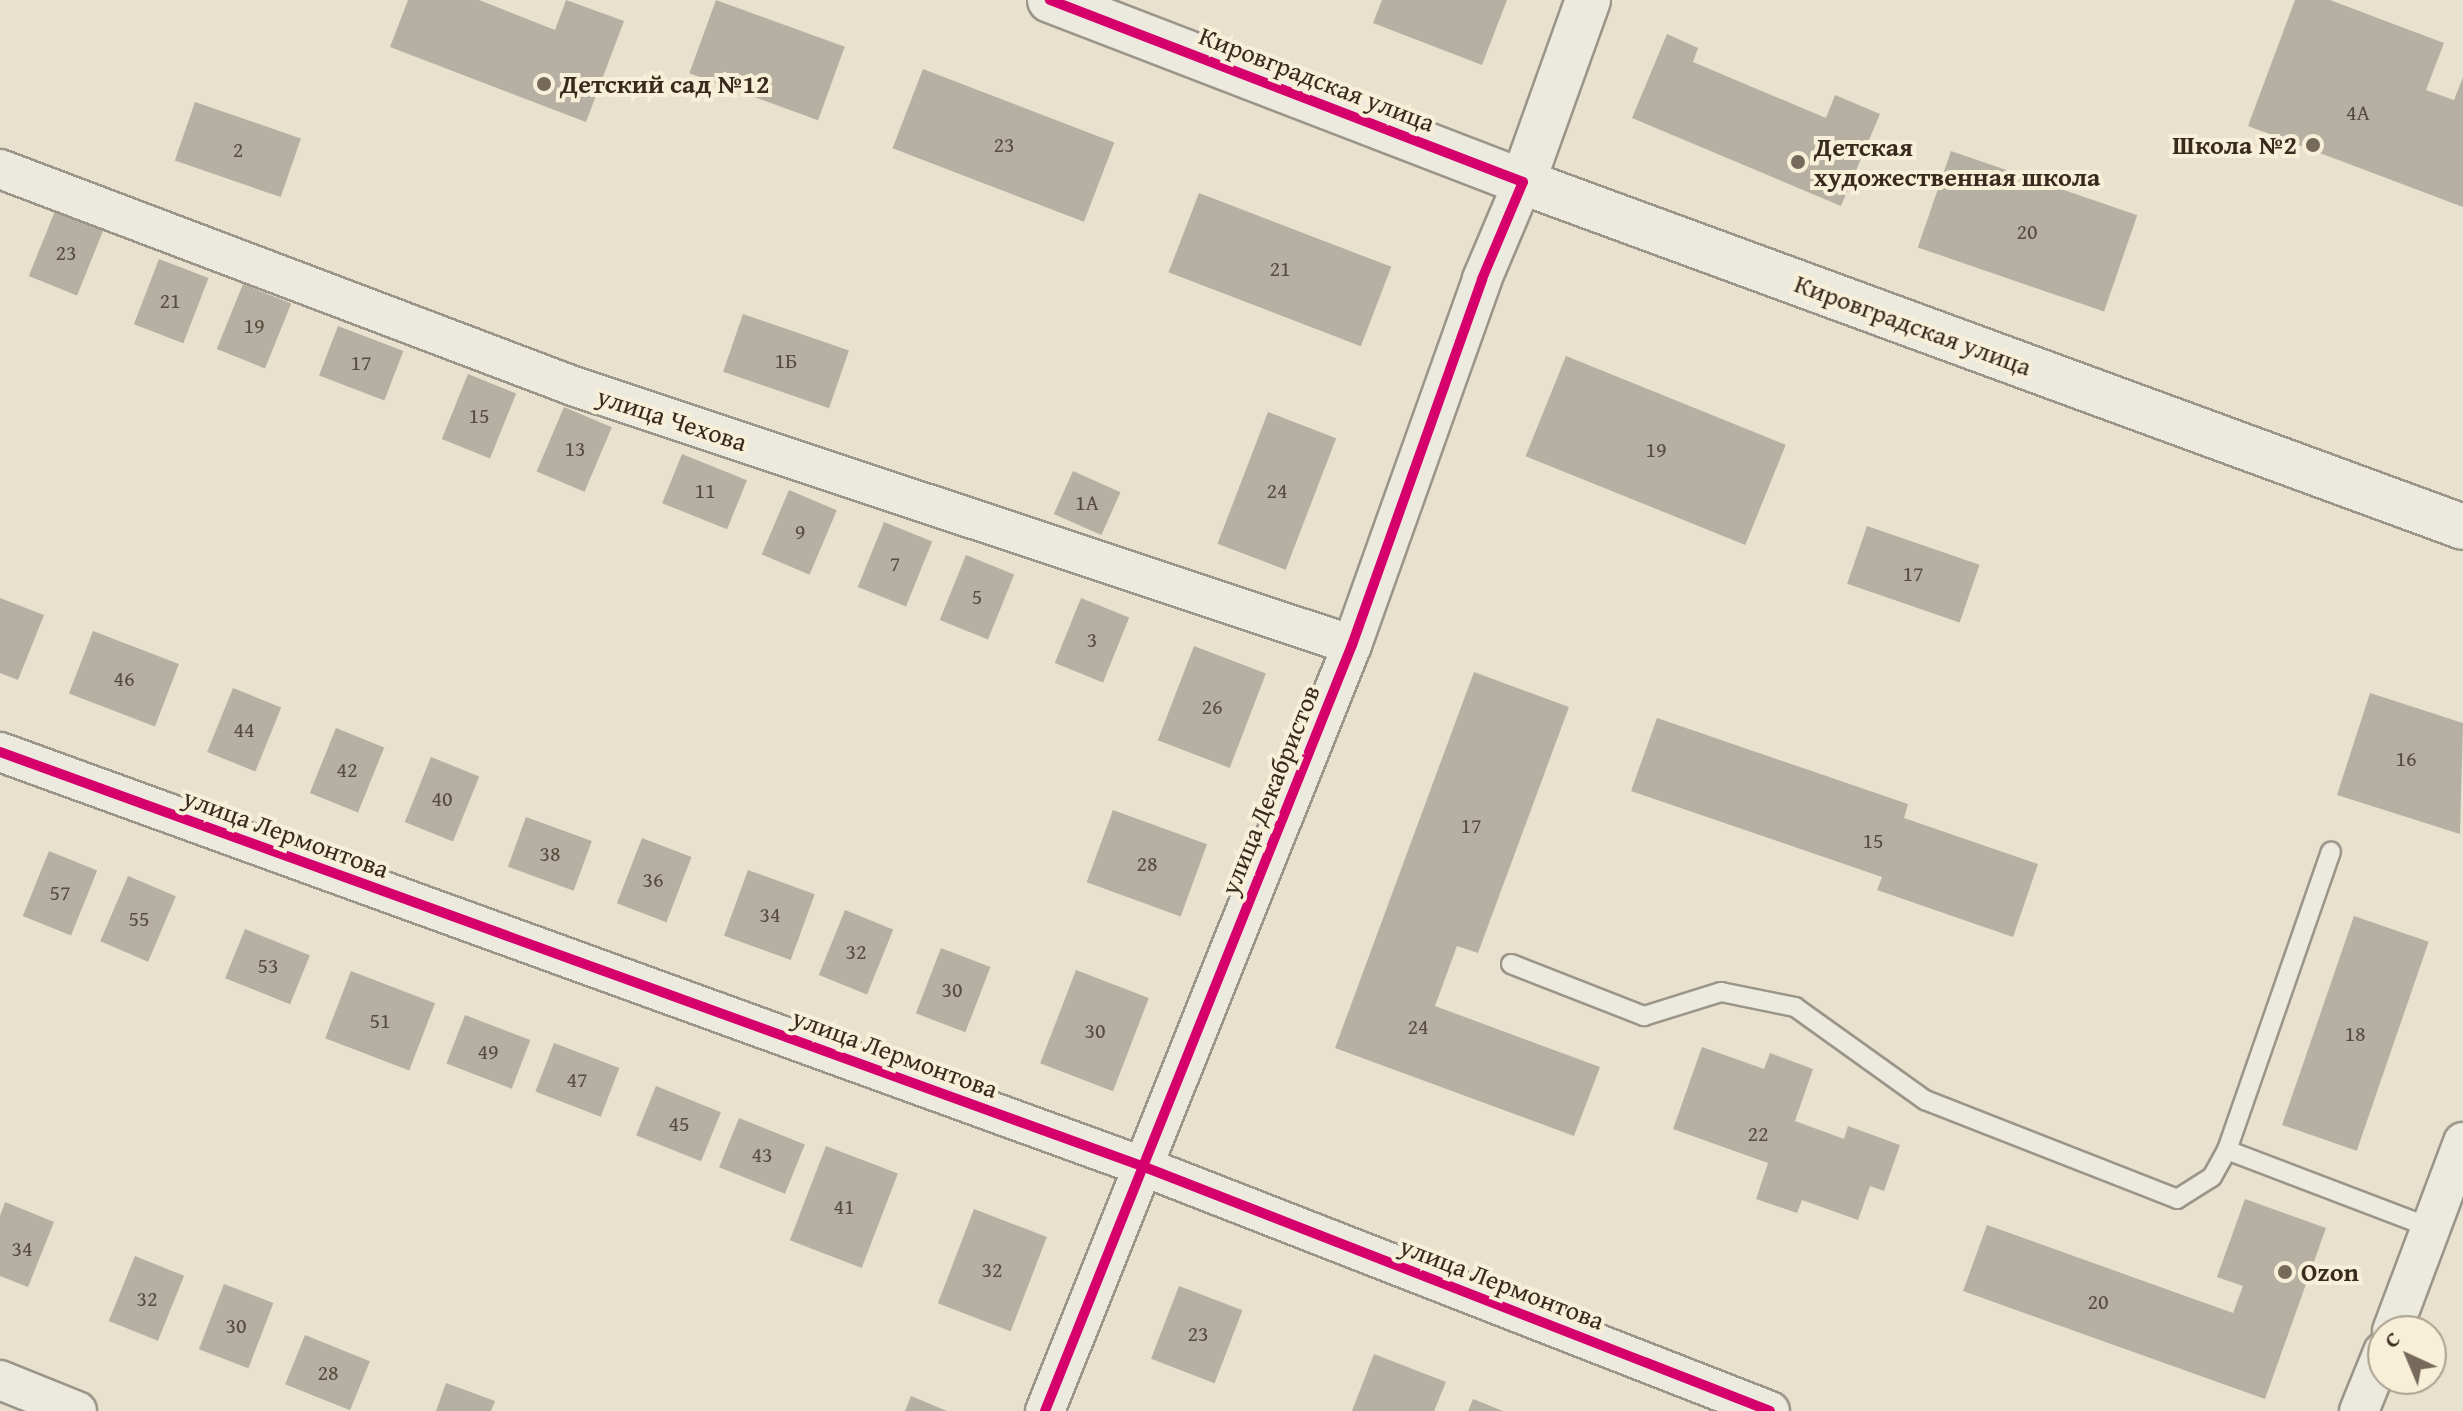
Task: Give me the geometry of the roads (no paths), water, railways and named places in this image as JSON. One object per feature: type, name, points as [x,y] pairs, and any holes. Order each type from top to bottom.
[{"type":"main road","name":"Кировградская улица","points":[[1050,0],[1523,182],[2463,527]]},
{"type":"main road","name":"улица Декабристов","points":[[1523,182],[1588,0]]},
{"type":"street","name":"улица Чехова","points":[[0,169],[573,386],[1352,645]]},
{"type":"street","name":"улица Декабристов","points":[[1045,1411],[1352,645],[1482,279],[1523,182]]},
{"type":"street","name":"улица Лермонтова","points":[[0,752],[1142,1166],[1770,1411]]},
{"type":"street","points":[[2399,1315],[2434,1229],[2463,1142]]},
{"type":"street","points":[[0,1380],[77,1411]]},
{"type":"street","points":[[2359,1411],[2367,1391]]},
{"type":"lane","points":[[1511,964],[1644,1016],[1721,992],[1795,1007],[1925,1100],[2177,1199],[2212,1177],[2227,1150],[2331,852]]},
{"type":"lane","points":[[2227,1150],[2434,1229]]},
{"type":"place","name":"Детский сад №12","points":[[544,84]]},
{"type":"place","name":"Школа №2","points":[[2313,145]]},
{"type":"place","name":"Детская художественная школа","points":[[1798,162]]},
{"type":"place","name":"Ozon","points":[[2285,1272]]}]
